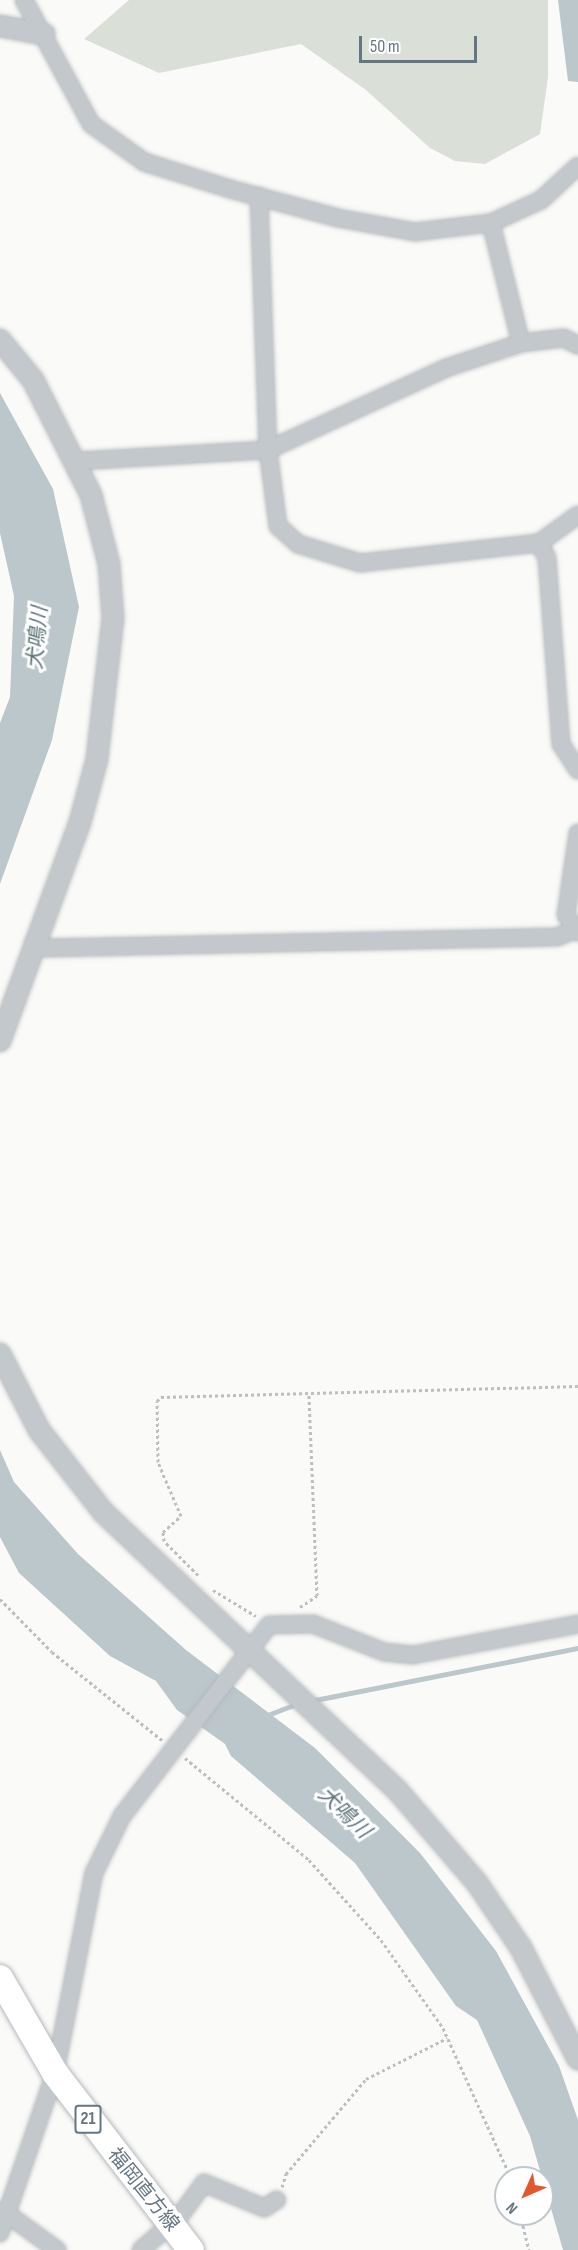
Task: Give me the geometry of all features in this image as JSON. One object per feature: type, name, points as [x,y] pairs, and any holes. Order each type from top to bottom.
[{"type":"main road","name":"福岡直方線","points":[[0,1978],[55,2073],[191,2250]]},
{"type":"street","points":[[24,0],[44,34],[77,102],[112,142],[144,162],[259,196],[389,230],[491,223],[541,200],[578,166]]},
{"type":"street","points":[[0,26],[44,34]]},
{"type":"street","points":[[259,196],[268,450],[278,526],[298,544],[360,563],[540,543],[578,515]]},
{"type":"street","points":[[491,223],[521,343]]},
{"type":"street","points":[[77,461],[268,450],[446,368],[521,343],[564,338],[578,345]]},
{"type":"street","points":[[0,340],[33,380],[77,461],[109,564],[113,618],[108,701],[80,822],[33,943],[0,1041]]},
{"type":"street","points":[[540,543],[547,558],[561,744],[578,770]]},
{"type":"street","points":[[33,943],[46,948],[533,938],[576,931],[566,915],[578,833]]},
{"type":"street","points":[[0,1354],[39,1430],[96,1504],[146,1558],[250,1649],[397,1790],[477,1883],[521,1947],[578,2059]]},
{"type":"street","points":[[0,2233],[55,2073],[94,1873],[122,1816],[269,1625],[293,1622],[399,1654],[578,1624]]},
{"type":"street","points":[[141,2250],[171,2225],[204,2183],[264,2208],[277,2200]]},
{"type":"street","points":[[5,2213],[57,2250]]},
{"type":"path","points":[[262,1616],[244,1613],[211,1589],[164,1541],[163,1532],[181,1516],[158,1462],[157,1401],[309,1393],[578,1386]]},
{"type":"path","points":[[290,1608],[317,1596],[309,1393]]},
{"type":"path","points":[[0,1599],[52,1652],[309,1860],[381,1940],[447,2038],[506,2166]]},
{"type":"path","points":[[277,2200],[286,2174],[366,2079],[447,2038]]},
{"type":"path","points":[[523,2226],[530,2250]]},
{"type":"shaded area","points":[[129,0],[548,0],[548,77],[540,134],[485,164],[455,161],[430,148],[366,90],[301,44],[159,73],[84,39]]},
{"type":"water","points":[[558,0],[578,0],[578,82],[568,81]]},
{"type":"water","name":"犬鳴川","points":[[0,393],[53,489],[79,607],[52,740],[0,884],[0,723],[10,697],[14,596],[0,533]]},
{"type":"water","name":"犬鳴川","points":[[0,1450],[14,1482],[78,1554],[186,1650],[315,1748],[420,1853],[496,1951],[559,2066],[578,2120],[578,2250],[563,2250],[554,2219],[554,2166],[539,2166],[530,2136],[477,2020],[456,2006],[355,1863],[231,1756],[225,1744],[177,1710],[156,1681],[110,1656],[19,1573],[0,1537]]},
{"type":"waterway","points":[[310,1701],[578,1648]]},
{"type":"waterway","points":[[265,1716],[296,1704]]}]
